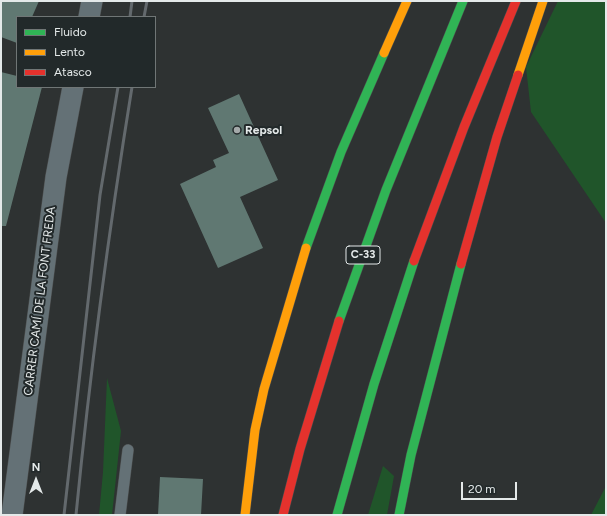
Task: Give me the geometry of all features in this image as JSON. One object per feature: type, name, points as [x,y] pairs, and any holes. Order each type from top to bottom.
[{"type":"highway","points":[[245,515],[255,430],[264,389],[300,268],[341,152],[407,1]]},
{"type":"highway","name":"C-33","points":[[283,515],[326,362],[373,225],[434,67],[463,1]]},
{"type":"highway","points":[[337,515],[379,365],[426,228],[487,69],[516,1]]},
{"type":"highway","points":[[399,515],[411,455],[474,214],[497,137],[543,1]]},
{"type":"street","points":[[89,16],[92,1]]},
{"type":"street","name":"CARRER CAMÍ DE LA FONT FREDA","points":[[9,504],[56,177],[73,88]]},
{"type":"lane","points":[[120,515],[128,450]]},
{"type":"green space","points":[[558,1],[606,1],[606,223],[531,112],[526,67]]},
{"type":"green space","points":[[107,378],[121,431],[112,515],[99,515],[103,472]]},
{"type":"green space","points":[[383,466],[394,476],[387,515],[368,515]]},
{"type":"green space","points":[[606,486],[606,515],[591,515]]},
{"type":"building","points":[[1,1],[39,1],[32,16],[16,16],[16,43],[1,37]]},
{"type":"building","points":[[1,72],[16,76],[16,88],[42,88],[6,226],[1,226]]},
{"type":"building","points":[[239,94],[278,180],[240,197],[263,248],[218,268],[180,184],[216,167],[213,160],[229,153],[208,108]]},
{"type":"building","points":[[160,477],[203,479],[201,515],[158,515]]},
{"type":"railway","points":[[130,16],[132,1]]},
{"type":"railway","points":[[144,16],[147,1]]},
{"type":"railway","points":[[64,515],[100,195],[118,88]]},
{"type":"railway","points":[[76,515],[87,408],[132,88]]},
{"type":"traffic: fast","points":[[339,321],[386,190],[463,1]]},
{"type":"traffic: fast","points":[[306,248],[341,152],[384,53]]},
{"type":"traffic: fast","points":[[337,515],[374,384],[414,261]]},
{"type":"traffic: fast","points":[[399,515],[411,455],[461,264]]},
{"type":"traffic: slow","points":[[384,53],[407,1]]},
{"type":"traffic: slow","points":[[518,75],[543,1]]},
{"type":"traffic: slow","points":[[245,515],[255,430],[264,389],[306,248]]},
{"type":"traffic: jam","points":[[414,261],[464,127],[516,1]]},
{"type":"traffic: jam","points":[[461,264],[497,137],[518,75]]},
{"type":"traffic: jam","points":[[283,515],[300,449],[339,321]]},
{"type":"place","name":"Repsol","points":[[237,130]]}]
